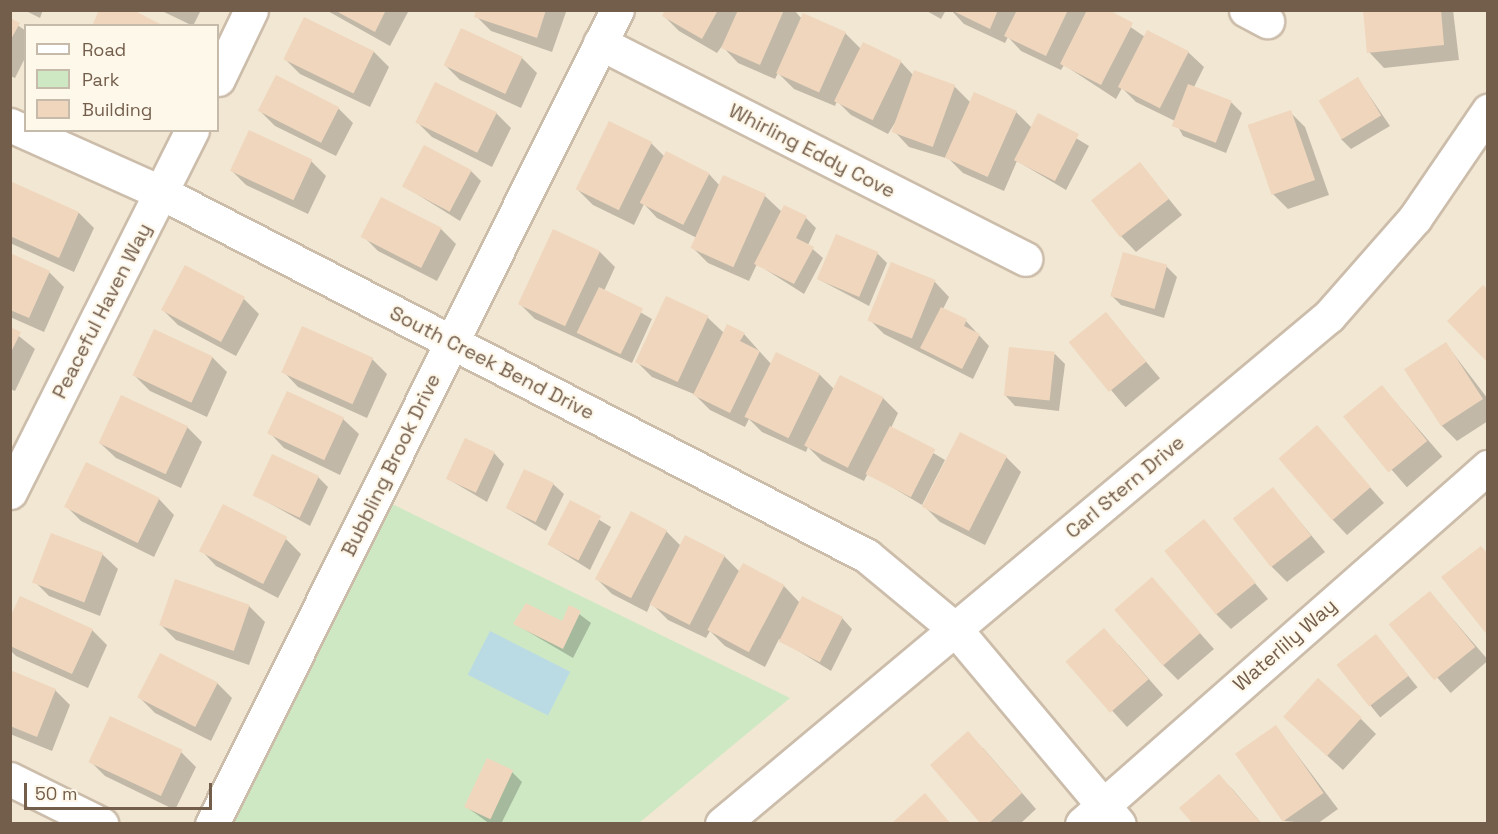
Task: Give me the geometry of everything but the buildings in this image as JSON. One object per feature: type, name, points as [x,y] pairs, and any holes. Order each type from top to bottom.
[{"type":"street","points":[[219,77],[251,10]]},
{"type":"street","name":"Bubbling Brook Drive","points":[[212,824],[617,10]]},
{"type":"street","name":"Whirling Eddy Cove","points":[[600,43],[1025,259]]},
{"type":"street","name":"Carl Stern Drive","points":[[722,824],[1329,316],[1415,218],[1488,111]]},
{"type":"street","name":"South Creek Bend Drive","points":[[10,125],[24,131]]},
{"type":"street","name":"South Creek Bend Drive","points":[[26,132],[162,193],[867,556],[956,630],[1101,817]]},
{"type":"street","name":"Peaceful Haven Way","points":[[10,492],[191,132]]},
{"type":"street","name":"Waterlily Way","points":[[1101,817],[1488,467]]},
{"type":"street","points":[[10,779],[101,824]]},
{"type":"shaded area","points":[[11,11],[1487,11],[1487,823],[11,823]]},
{"type":"green space","points":[[388,502],[790,698],[639,823],[228,824]]},
{"type":"water","points":[[490,631],[570,672],[548,716],[468,675]]}]
